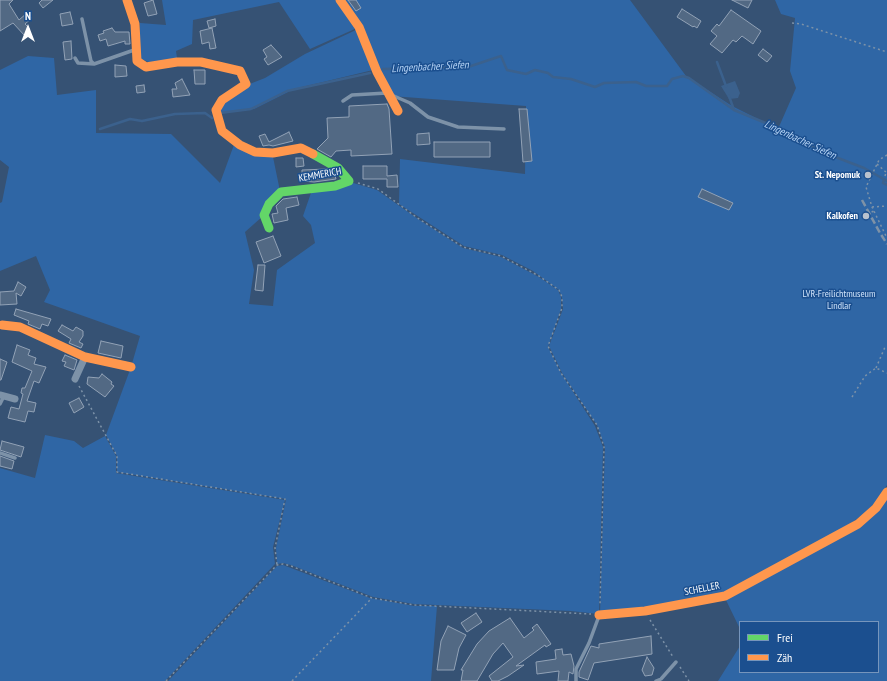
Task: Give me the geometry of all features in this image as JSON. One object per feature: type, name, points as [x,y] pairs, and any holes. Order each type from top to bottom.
[{"type":"street","name":"KEMMERICH","points":[[127,0],[135,24],[137,61],[146,67],[177,62],[201,62],[240,71],[246,84],[222,100],[216,110],[222,131],[240,144],[255,152],[273,153],[301,148],[338,168],[349,181],[335,186],[280,192],[269,204],[264,215],[268,228]]},
{"type":"street","points":[[340,0],[359,27],[387,93],[398,111]]},
{"type":"street","points":[[1,324],[20,327],[85,356],[131,367]]},
{"type":"street","points":[[75,379],[85,356]]},
{"type":"street","points":[[2,396],[15,399]]},
{"type":"street","name":"SCHELLER","points":[[599,615],[645,611],[725,596],[858,524],[876,508],[887,492]]},
{"type":"lane","points":[[82,19],[91,61],[94,64]]},
{"type":"lane","points":[[75,58],[78,63],[94,64],[136,50]]},
{"type":"lane","points":[[343,101],[352,95],[387,93],[410,103],[428,117],[458,127],[504,129]]},
{"type":"lane","points":[[0,404],[2,396]]},
{"type":"lane","points":[[0,453],[15,458]]},
{"type":"lane","points":[[576,681],[576,669],[589,643],[599,615]]},
{"type":"lane","points":[[656,681],[661,679],[676,662]]},
{"type":"path","points":[[792,23],[801,24],[887,52]]},
{"type":"path","points":[[887,155],[883,156],[876,164],[867,182],[866,191],[887,238]]},
{"type":"path","points":[[876,164],[886,173],[885,176]]},
{"type":"path","points":[[166,681],[276,565],[283,564],[291,566],[372,598],[414,605],[513,609],[599,615],[604,447],[597,425],[561,373],[548,346],[562,308],[562,297],[559,290],[539,276],[501,256],[463,247],[408,212],[378,189],[349,181]]},
{"type":"path","points":[[872,207],[887,206]]},
{"type":"path","points":[[867,214],[874,211]]},
{"type":"path","points":[[852,397],[865,376],[876,368],[885,347]]},
{"type":"path","points":[[876,368],[887,373]]},
{"type":"path","points":[[75,379],[116,456],[117,472],[286,499],[274,548],[276,565]]},
{"type":"path","points":[[292,681],[372,598]]},
{"type":"path","points":[[645,611],[689,681]]},
{"type":"green space","points":[[162,0],[339,0],[357,28],[310,49],[279,2],[193,20],[192,44],[176,51],[177,58],[151,63],[139,58],[140,23],[166,25]]},
{"type":"green space","name":"LVR-Freilichtmuseum Lindlar","points":[[341,0],[630,0],[686,76],[732,106],[778,129],[796,88],[790,71],[795,18],[781,14],[775,0],[887,0],[887,485],[878,500],[857,520],[724,595],[600,614],[605,447],[597,425],[562,373],[549,346],[563,309],[562,297],[559,290],[533,271],[502,255],[464,246],[399,204],[400,159],[525,174],[526,106],[391,96]]},
{"type":"green space","points":[[358,29],[373,70],[294,89],[254,109],[217,113],[217,110],[247,85],[265,78],[305,54]]},
{"type":"green space","points":[[28,56],[54,58],[57,95],[96,90],[96,133],[171,134],[220,183],[235,142],[273,157],[280,191],[263,216],[245,232],[254,270],[249,304],[273,306],[277,270],[315,243],[311,225],[303,216],[312,190],[350,182],[377,190],[463,248],[501,257],[539,277],[558,290],[561,297],[561,309],[548,347],[561,373],[595,426],[603,447],[599,614],[571,611],[414,604],[373,597],[291,565],[283,563],[277,564],[276,548],[286,499],[117,472],[117,456],[106,435],[131,367],[140,336],[44,302],[50,290],[36,256],[0,271],[0,203],[2,202],[9,167],[0,160],[0,70]]},
{"type":"green space","points":[[45,435],[74,441],[83,448],[105,436],[116,456],[116,473],[285,500],[273,547],[275,564],[165,681],[0,681],[0,468],[35,478]]},
{"type":"green space","points":[[887,496],[887,681],[718,681],[739,648],[739,673],[879,673],[879,621],[739,621],[739,627],[725,598],[816,550]]},
{"type":"green space","points":[[283,565],[370,598],[414,606],[437,606],[431,681],[168,681],[277,566]]},
{"type":"shaded area","points":[[735,81],[740,93],[738,98],[729,99],[721,86]]},
{"type":"building","points":[[0,0],[13,0],[9,4],[19,20],[27,13],[32,18],[25,24],[30,29],[25,36],[13,23],[0,31]]},
{"type":"building","points":[[42,0],[53,0],[43,8],[39,3]]},
{"type":"building","points":[[153,0],[157,14],[148,16],[144,3]]},
{"type":"building","points":[[348,0],[356,0],[361,8],[356,11]]},
{"type":"building","points":[[732,0],[752,0],[748,8]]},
{"type":"building","points":[[682,9],[701,21],[697,28],[677,17]]},
{"type":"building","points":[[731,10],[761,31],[753,44],[742,36],[736,42],[733,40],[722,53],[710,44],[717,36],[711,31],[717,24],[719,26]]},
{"type":"building","points":[[70,12],[73,24],[62,26],[60,14]]},
{"type":"building","points":[[215,19],[216,26],[209,28],[207,21]]},
{"type":"building","points":[[112,28],[115,32],[129,32],[130,44],[125,44],[125,41],[108,46],[106,39],[100,41],[98,35],[104,33],[103,31]]},
{"type":"building","points":[[212,28],[216,48],[210,49],[209,42],[202,44],[200,31]]},
{"type":"building","points":[[71,41],[72,59],[65,60],[63,42]]},
{"type":"building","points":[[271,45],[282,57],[268,65],[264,59],[267,57],[263,50]]},
{"type":"building","points":[[763,49],[772,56],[767,62],[758,55]]},
{"type":"building","points":[[115,65],[126,66],[127,76],[115,77]]},
{"type":"building","points":[[194,70],[205,70],[205,84],[195,84]]},
{"type":"building","points":[[182,79],[190,95],[173,97],[172,89],[177,89],[175,83]]},
{"type":"building","points":[[144,85],[145,92],[137,93],[136,86]]},
{"type":"building","points":[[387,104],[389,109],[392,154],[351,156],[351,150],[336,151],[331,157],[317,149],[328,138],[327,118],[349,117],[349,106]]},
{"type":"building","points":[[519,109],[527,109],[532,161],[523,162]]},
{"type":"building","points":[[289,132],[293,141],[273,146],[263,146],[259,136],[265,134],[269,142]]},
{"type":"building","points":[[429,133],[430,144],[417,145],[417,134]]},
{"type":"building","points":[[434,142],[490,142],[490,157],[434,157]]},
{"type":"building","points":[[296,158],[303,158],[304,166],[296,167]]},
{"type":"building","points":[[363,166],[387,166],[387,176],[397,175],[398,187],[387,187],[387,179],[363,179]]},
{"type":"building","points":[[327,169],[334,173],[336,179],[314,182],[302,181],[302,170]]},
{"type":"building","points":[[702,189],[733,203],[729,210],[698,197]]},
{"type":"building","points":[[297,197],[299,205],[286,208],[288,220],[274,223],[272,214],[278,213],[276,206],[283,199]]},
{"type":"building","points":[[273,236],[281,256],[264,263],[256,242]]},
{"type":"building","points":[[258,265],[265,265],[263,291],[255,290]]},
{"type":"building","points":[[18,282],[26,287],[21,296],[16,293],[17,304],[0,305],[0,292],[14,291]]},
{"type":"building","points":[[16,309],[51,319],[48,326],[42,324],[40,329],[28,324],[29,321],[14,315]]},
{"type":"building","points":[[62,325],[73,331],[76,327],[83,331],[83,336],[79,342],[83,344],[81,348],[69,343],[71,339],[58,331]]},
{"type":"building","points":[[101,341],[123,346],[121,358],[98,353]]},
{"type":"building","points":[[17,345],[30,350],[28,355],[36,358],[34,364],[46,367],[39,383],[34,381],[27,401],[36,403],[34,412],[28,411],[25,422],[8,418],[11,407],[19,409],[23,394],[21,393],[22,388],[25,388],[32,371],[12,362]]},
{"type":"building","points":[[65,355],[77,360],[74,370],[64,366],[66,362],[62,361]]},
{"type":"building","points":[[0,359],[7,362],[1,380],[0,380]]},
{"type":"building","points":[[102,374],[112,382],[111,384],[114,386],[105,397],[87,384],[88,377],[99,378]]},
{"type":"building","points":[[79,398],[84,407],[74,413],[69,403]]},
{"type":"building","points":[[2,441],[24,447],[21,457],[0,450]]},
{"type":"building","points":[[0,456],[14,461],[12,469],[0,466]]},
{"type":"building","points":[[476,613],[482,622],[467,632],[461,623]]},
{"type":"building","points":[[510,618],[524,638],[534,630],[532,628],[537,624],[551,644],[546,647],[545,645],[516,666],[524,665],[508,676],[498,681],[492,681],[489,676],[513,657],[503,643],[493,654],[477,681],[461,681],[463,670],[461,670],[477,644],[489,631]]},
{"type":"building","points":[[448,626],[466,635],[459,648],[454,670],[437,670],[441,641]]},
{"type":"building","points":[[651,636],[652,654],[594,663],[588,680],[579,677],[579,672],[591,646],[599,648],[599,644]]},
{"type":"building","points":[[562,649],[563,655],[571,654],[574,666],[573,674],[569,672],[568,681],[558,681],[559,671],[537,674],[536,662],[556,659],[555,650]]},
{"type":"building","points":[[647,657],[654,668],[652,675],[645,676],[642,670]]},
{"type":"waterway","name":"Lingenbacher Siefen","points":[[383,69],[468,67],[501,56],[507,70],[526,74],[535,70],[548,73],[553,77],[571,79],[595,87],[604,83],[636,82],[646,86],[667,86],[672,79],[683,76],[689,78],[734,110]]},
{"type":"waterway","name":"Lingenbacher Siefen","points":[[717,62],[726,86]]},
{"type":"waterway","name":"Lingenbacher Siefen","points":[[220,113],[251,109],[287,91],[370,73]]},
{"type":"waterway","name":"Lingenbacher Siefen","points":[[729,96],[734,110],[773,126],[825,153],[864,168],[887,181]]},
{"type":"waterway","name":"Lingenbacher Siefen","points":[[100,129],[130,119],[142,121],[175,114],[205,113],[212,118]]},
{"type":"waterway","name":"Lingenbacher Siefen","points":[[884,180],[883,183],[887,185]]},
{"type":"railway","points":[[862,200],[887,244]]},
{"type":"traffic: fast","points":[[269,228],[264,215],[269,204],[281,192],[335,186],[349,181],[338,168],[313,154]]},
{"type":"traffic: slow","points":[[127,0],[135,24],[137,61],[146,67],[177,62],[201,62],[240,71],[246,84],[222,100],[216,110],[222,131],[240,145],[255,152],[273,153],[301,148],[313,154]]},
{"type":"traffic: slow","points":[[340,0],[359,27],[377,72],[398,111]]},
{"type":"traffic: slow","points":[[2,325],[20,327],[85,357],[131,367]]},
{"type":"traffic: slow","points":[[599,615],[645,611],[725,596],[858,524],[876,508],[887,492]]},
{"type":"place","name":"St. Nepomuk","points":[[868,175]]},
{"type":"place","name":"Kalkofen","points":[[866,216]]}]
